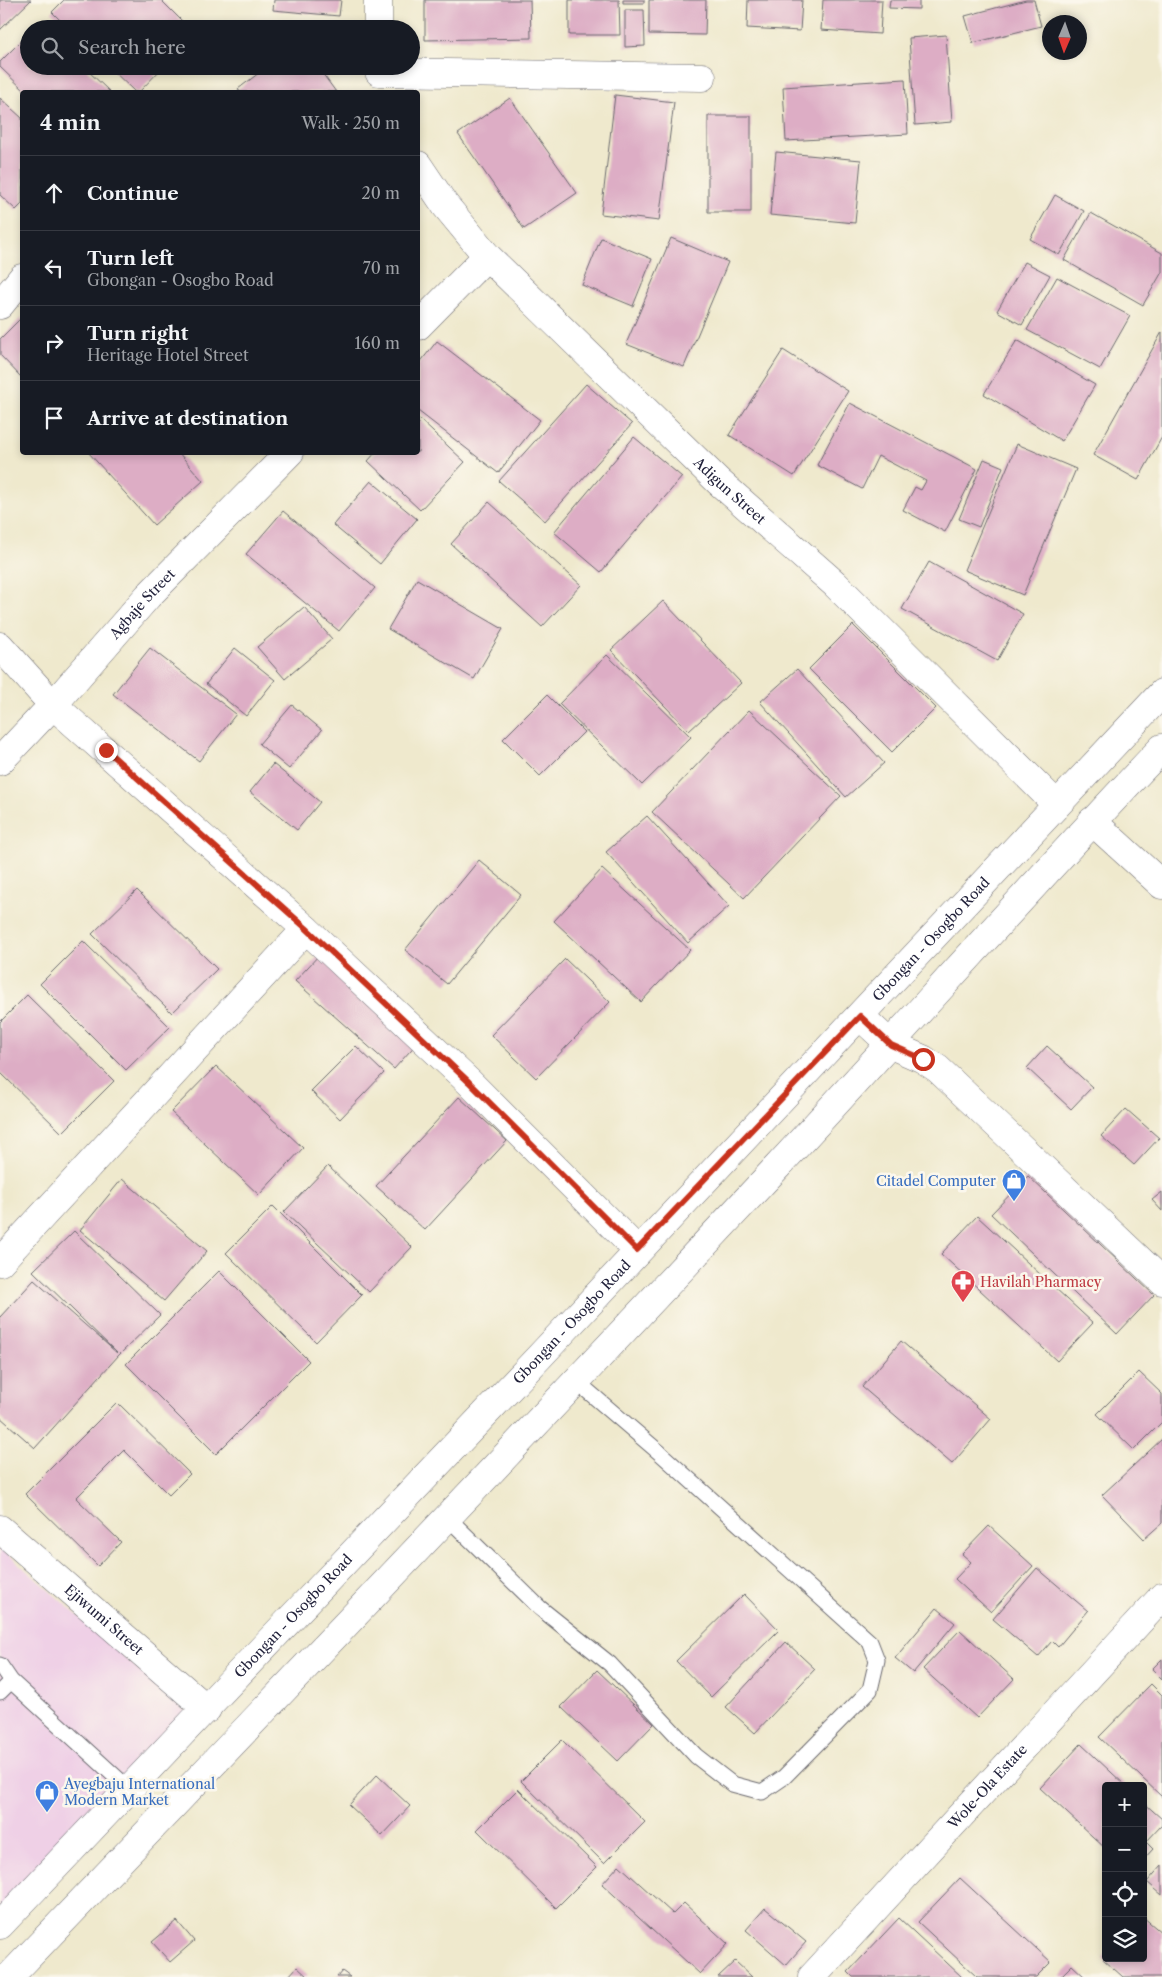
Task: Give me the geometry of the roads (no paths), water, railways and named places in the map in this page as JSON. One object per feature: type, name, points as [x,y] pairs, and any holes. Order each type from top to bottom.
[{"type":"street","points":[[378,0],[378,20]]},
{"type":"street","points":[[381,77],[702,78]]},
{"type":"street","name":"Adigun Street","points":[[420,168],[445,205],[487,256],[719,482],[834,584],[1056,804]]},
{"type":"street","points":[[420,324],[487,256]]},
{"type":"street","points":[[0,305],[20,280]]},
{"type":"street","name":"Agbaje Street","points":[[0,761],[53,705],[148,596],[287,455]]},
{"type":"street","points":[[0,646],[53,705],[306,928],[469,1082],[637,1250]]},
{"type":"street","name":"Gbongan - Osogbo Road","points":[[0,1926],[207,1709],[1162,693]]},
{"type":"street","points":[[10,1977],[576,1381],[891,1045],[1092,821],[1162,748]]},
{"type":"street","points":[[1092,821],[1162,885]]},
{"type":"street","points":[[0,1262],[306,928]]},
{"type":"street","points":[[860,1016],[891,1045],[923,1059],[938,1069],[1162,1281]]},
{"type":"street","name":"Ejiwumi Street","points":[[0,1529],[207,1709]]},
{"type":"street","name":"Wole-Ola Estate","points":[[812,1977],[1162,1597]]},
{"type":"lane","points":[[447,1517],[540,1608],[610,1664],[696,1756],[732,1784],[762,1792],[784,1777],[870,1690],[876,1660],[870,1642],[660,1452],[576,1381]]},
{"type":"lane","points":[[0,1666],[11,1680],[130,1790]]},
{"type":"lane","points":[[0,1692],[11,1680]]},
{"type":"place","name":"Citadel Computer","points":[[1014,1202]]},
{"type":"place","name":"Havilah Pharmacy","points":[[963,1303]]},
{"type":"place","name":"Ayegbaju International Modern Market","points":[[47,1813]]}]
